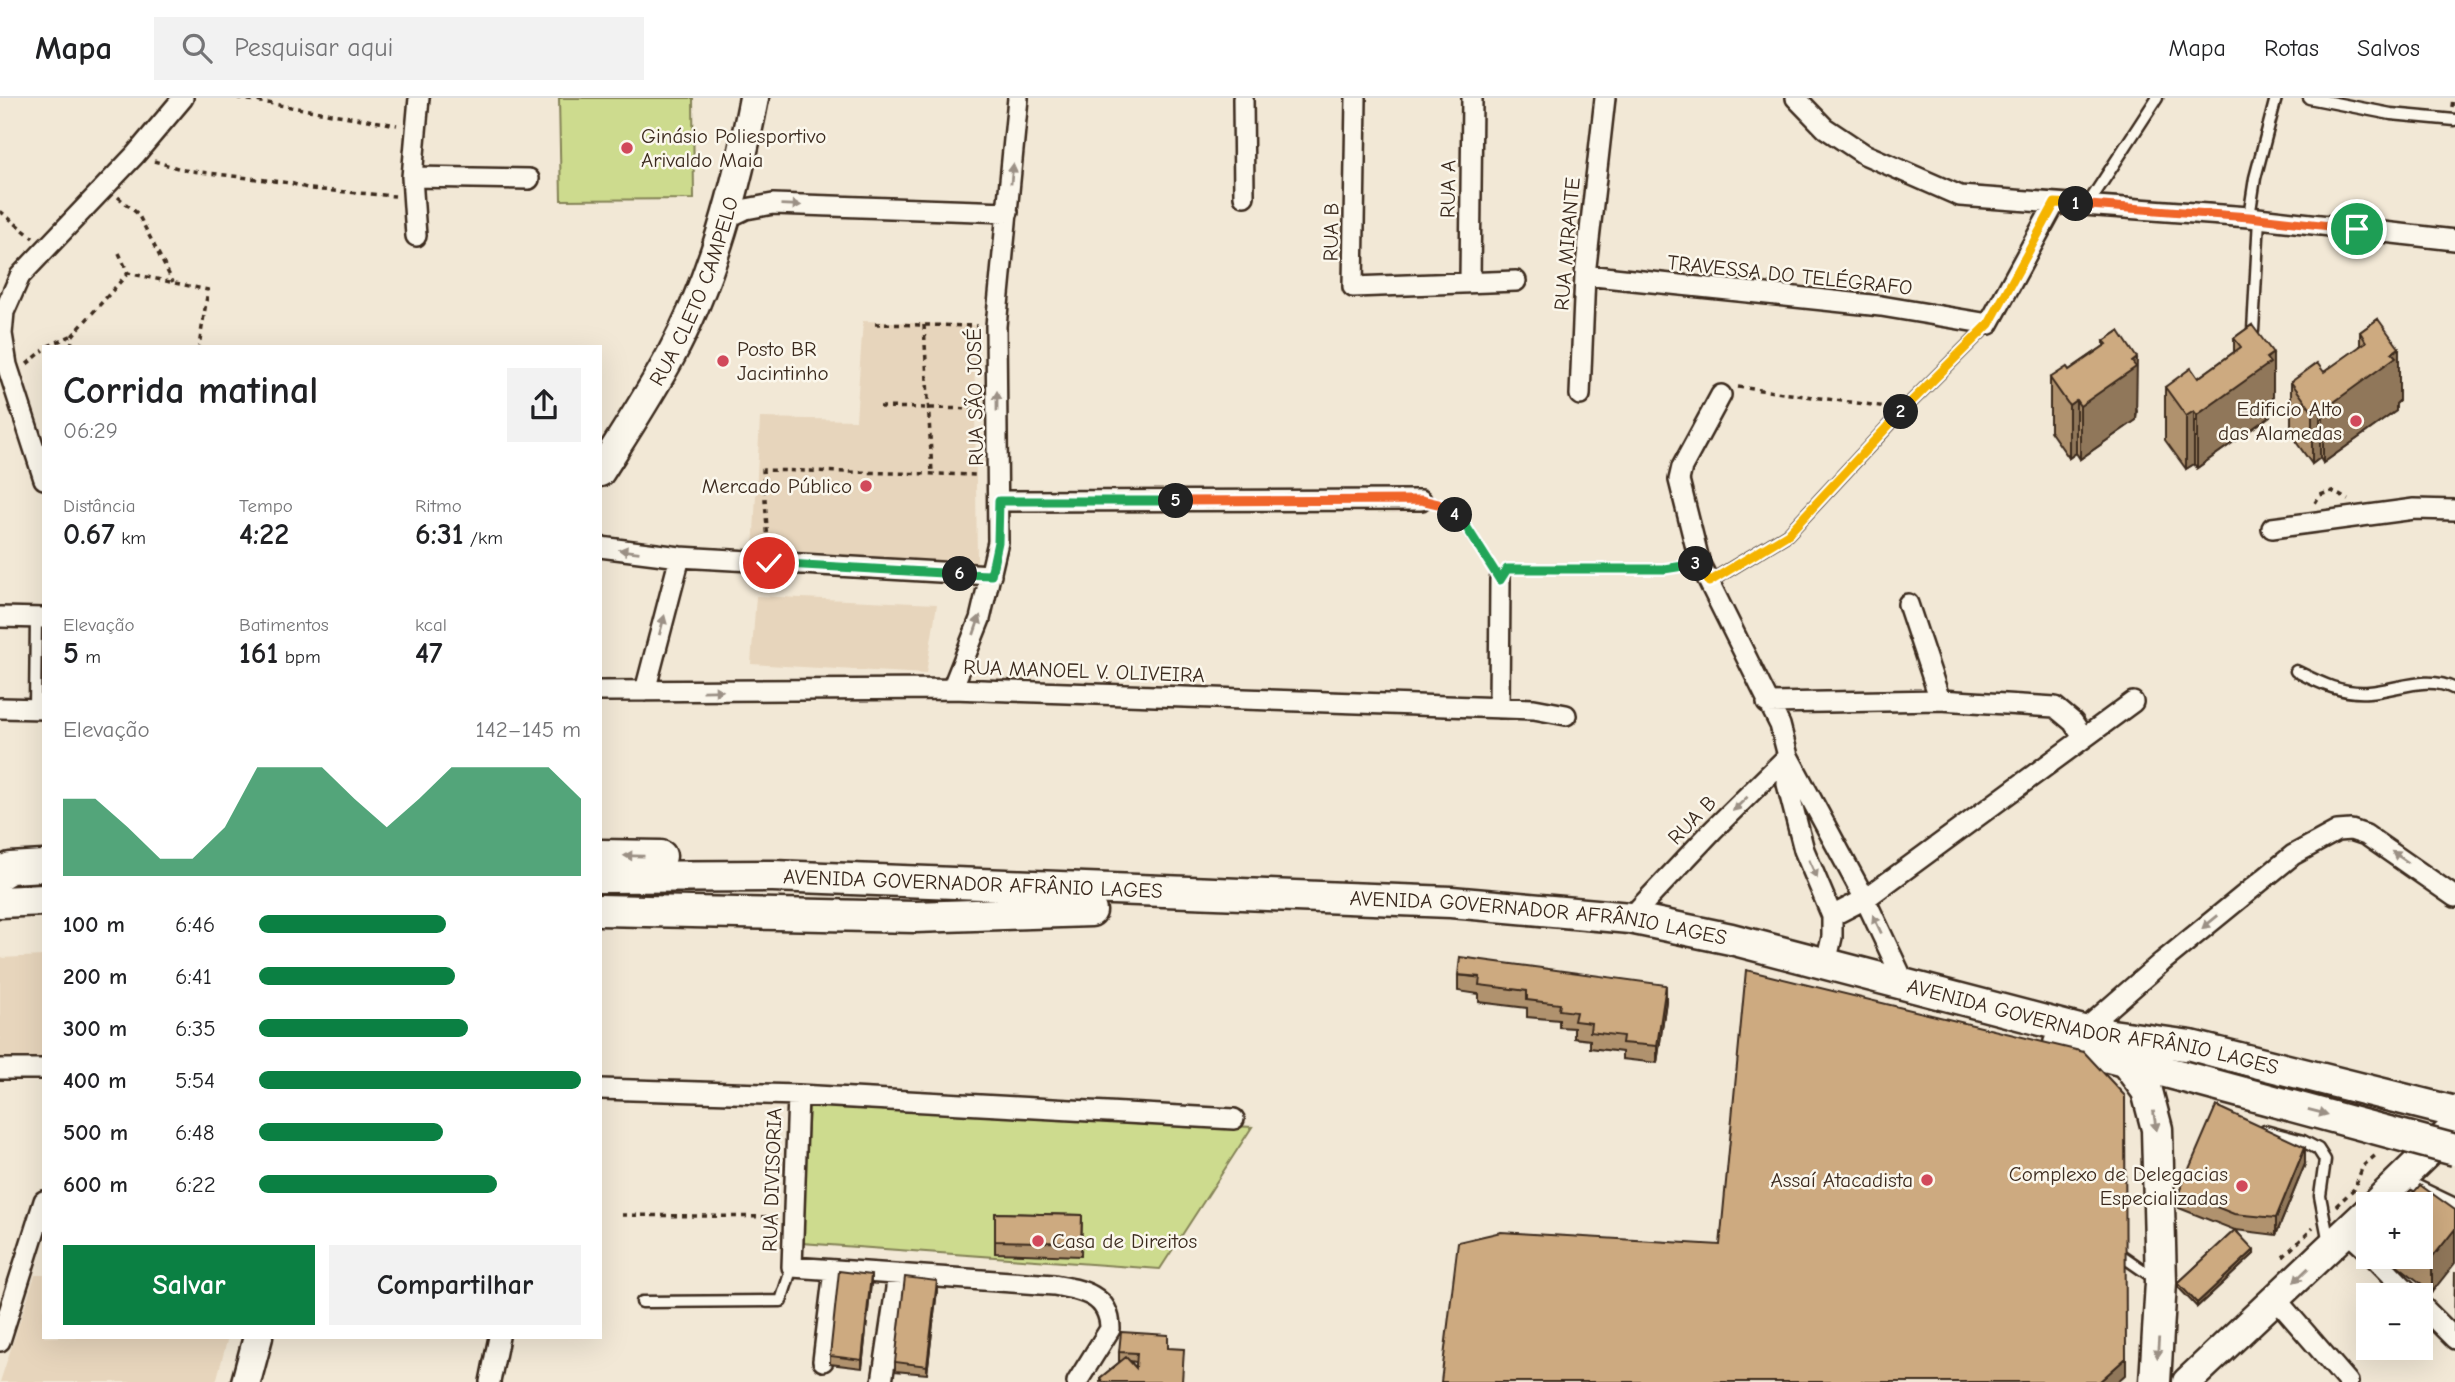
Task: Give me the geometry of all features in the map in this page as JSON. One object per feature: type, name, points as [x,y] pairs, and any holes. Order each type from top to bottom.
[{"type":"main road","name":"RUA CLETO CAMPELO","points":[[602,468],[671,356],[705,281],[725,219],[754,98]]},
{"type":"main road","points":[[602,855],[837,861],[1023,874],[1096,901]]},
{"type":"main road","points":[[0,874],[10,868],[42,866]]},
{"type":"main road","name":"AVENIDA GOVERNADOR AFRÂNIO LAGES","points":[[602,877],[773,876],[1096,901],[1541,925],[1639,938],[2125,1061],[2184,1068]]},
{"type":"main road","points":[[0,882],[42,881]]},
{"type":"main road","name":"AVENIDA GOVERNADOR AFRÂNIO LAGES","points":[[602,893],[1096,901],[1451,902],[1630,918],[1731,939],[2083,1031],[2191,1046],[2455,1112]]},
{"type":"main road","points":[[0,902],[42,900]]},
{"type":"main road","points":[[602,910],[915,916],[1096,901]]},
{"type":"main road","points":[[0,919],[42,920]]},
{"type":"main road","points":[[2083,1031],[2184,1068],[2442,1151],[2455,1162]]},
{"type":"main road","points":[[2125,1061],[2147,1091],[2157,1129],[2161,1282],[2155,1382]]},
{"type":"main road","points":[[2184,1068],[2455,1126],[2442,1151],[2402,1178],[2387,1192]]},
{"type":"main road","points":[[2187,1382],[2356,1222]]},
{"type":"main road","points":[[246,1382],[257,1339]]},
{"type":"street","points":[[42,473],[7,365],[2,312],[20,276],[135,155],[183,98]]},
{"type":"street","points":[[416,236],[412,187],[419,98]]},
{"type":"street","name":"RUA SÃO JOSÉ","points":[[952,689],[980,620],[998,542],[996,326],[1018,98]]},
{"type":"street","points":[[1242,98],[1244,196]]},
{"type":"street","name":"RUA B","points":[[1356,98],[1353,287],[1516,281]]},
{"type":"street","name":"RUA A","points":[[1470,281],[1472,98]]},
{"type":"street","name":"RUA MIRANTE","points":[[1580,395],[1585,275],[1605,98]]},
{"type":"street","points":[[1796,98],[1825,128],[1864,154],[1908,176],[1960,196],[2254,218],[2455,240]]},
{"type":"street","points":[[412,187],[529,178]]},
{"type":"street","points":[[1989,324],[2055,203]]},
{"type":"street","points":[[725,219],[746,209],[773,204],[1008,212]]},
{"type":"street","name":"TRAVESSA DO TELÉGRAFO","points":[[1585,275],[1881,306],[1989,324]]},
{"type":"street","points":[[1721,395],[1682,467],[1679,480],[1700,564],[1780,726],[1788,756],[1865,899],[1906,986]]},
{"type":"street","points":[[999,501],[1421,500]]},
{"type":"street","points":[[2272,528],[2414,509],[2455,510]]},
{"type":"street","points":[[602,547],[680,557],[991,575]]},
{"type":"street","points":[[645,691],[680,557]]},
{"type":"street","points":[[1499,708],[1500,580]]},
{"type":"street","points":[[1908,604],[1940,701]]},
{"type":"street","points":[[0,617],[40,618]]},
{"type":"street","name":"RUA MANOEL V. OLIVEIRA","points":[[602,691],[952,689],[1534,709],[1566,715]]},
{"type":"street","points":[[1767,703],[1940,701],[2054,707],[2073,722],[2083,737]]},
{"type":"street","points":[[1832,916],[1865,899],[2133,702]]},
{"type":"street","points":[[0,708],[39,709]]},
{"type":"street","points":[[1788,756],[1787,784],[1804,850],[1832,916],[1832,937],[1826,963]]},
{"type":"street","name":"RUA B","points":[[1630,918],[1788,756]]},
{"type":"street","points":[[2083,1031],[2162,962],[2294,855],[2337,831],[2351,830],[2366,835],[2455,897]]},
{"type":"street","points":[[0,1069],[42,1069]]},
{"type":"street","points":[[602,1089],[798,1095],[1234,1119]]},
{"type":"street","name":"RUA DIVISORIA","points":[[792,1267],[798,1095]]},
{"type":"street","points":[[0,1341],[42,1207]]},
{"type":"street","points":[[2338,1239],[2356,1246]]},
{"type":"street","points":[[792,1267],[1054,1285],[1086,1290],[1098,1299],[1110,1319],[1110,1329],[1077,1382]]},
{"type":"street","points":[[2386,1269],[2399,1283]]},
{"type":"street","points":[[823,1361],[834,1270]]},
{"type":"street","points":[[882,1382],[898,1275]]},
{"type":"street","points":[[2276,1299],[2348,1382]]},
{"type":"street","points":[[2433,1317],[2455,1339]]},
{"type":"street","points":[[490,1382],[499,1339]]},
{"type":"lane","points":[[2088,204],[2157,98]]},
{"type":"lane","points":[[2253,331],[2255,178],[2276,98]]},
{"type":"lane","points":[[2309,98],[2391,114],[2455,120]]},
{"type":"lane","points":[[1709,582],[1788,534],[1903,410],[1989,324]]},
{"type":"lane","points":[[39,709],[40,618]]},
{"type":"lane","points":[[2296,671],[2332,689],[2369,692],[2443,683],[2455,689]]},
{"type":"lane","points":[[2256,1129],[2303,1141],[2318,1149],[2325,1160],[2320,1196],[2338,1239]]},
{"type":"lane","points":[[2402,1178],[2455,1204]]},
{"type":"lane","points":[[2107,1242],[2124,1260],[2161,1282]]},
{"type":"lane","points":[[642,1302],[781,1301],[792,1267]]},
{"type":"path","points":[[238,98],[417,128]]},
{"type":"path","points":[[135,155],[198,173],[290,183],[310,189],[412,187]]},
{"type":"path","points":[[106,186],[138,214],[173,282]]},
{"type":"path","points":[[0,211],[34,240]]},
{"type":"path","points":[[119,253],[128,273]]},
{"type":"path","points":[[128,273],[208,290],[199,345]]},
{"type":"path","points":[[52,345],[73,335],[128,273]]},
{"type":"path","points":[[876,324],[996,326]]},
{"type":"path","points":[[924,325],[932,473]]},
{"type":"path","points":[[71,345],[73,335]]},
{"type":"path","points":[[26,365],[42,351]]},
{"type":"path","points":[[1721,395],[1728,386],[1903,410]]},
{"type":"path","points":[[880,407],[996,410]]},
{"type":"path","points":[[769,563],[762,470],[999,476]]},
{"type":"path","points":[[1421,500],[1438,504],[1462,520],[1500,580],[1507,569],[1664,569],[1700,564]]},
{"type":"path","points":[[622,1214],[794,1217]]},
{"type":"shaded area","name":"Mercado Público","points":[[863,321],[974,325],[977,562],[753,552],[760,418],[856,420]]},
{"type":"shaded area","points":[[756,596],[937,604],[926,674],[751,664]]},
{"type":"shaded area","points":[[42,956],[42,1062],[0,1063],[0,958]]},
{"type":"shaded area","points":[[35,1275],[42,1275],[42,1339],[227,1339],[216,1382],[0,1382]]},
{"type":"green space","name":"Ginásio Poliesportivo Arivaldo Maia","points":[[559,98],[693,98],[694,199],[561,200]]},
{"type":"green space","points":[[809,1104],[1252,1127],[1160,1269],[802,1243]]},
{"type":"building","points":[[2378,319],[2399,348],[2392,353],[2396,357],[2323,410],[2320,405],[2312,411],[2291,382],[2317,363],[2324,372],[2366,342],[2360,332]]},
{"type":"building","points":[[2252,325],[2273,353],[2266,358],[2270,363],[2197,415],[2194,411],[2186,416],[2165,387],[2191,368],[2198,378],[2241,347],[2234,338]]},
{"type":"building","points":[[2119,331],[2137,358],[2132,362],[2136,367],[2080,406],[2076,400],[2069,405],[2050,378],[2067,367],[2069,370],[2107,344],[2104,341]]},
{"type":"building","points":[[1460,957],[1666,985],[1657,1046],[1622,1043],[1623,1036],[1590,1032],[1591,1023],[1574,1021],[1576,1012],[1559,1010],[1560,1004],[1527,1000],[1527,991],[1479,985],[1480,977],[1458,975]]},
{"type":"building","name":"Assaí Atacadista","points":[[1746,970],[2084,1052],[2125,1096],[2126,1358],[2099,1382],[1441,1382],[1458,1242],[1501,1232],[1720,1245]]},
{"type":"building","name":"Complexo de Delegacias Especializadas","points":[[2216,1106],[2305,1147],[2276,1218],[2234,1214],[2179,1192]]},
{"type":"building","points":[[2420,1185],[2430,1192],[2414,1192]]},
{"type":"building","points":[[2433,1194],[2455,1210],[2455,1229],[2433,1257]]},
{"type":"building","points":[[995,1213],[1082,1215],[1081,1243],[995,1241]]},
{"type":"building","points":[[2235,1230],[2254,1250],[2197,1303],[2178,1283]]},
{"type":"building","points":[[839,1271],[871,1275],[862,1360],[830,1356]]},
{"type":"building","points":[[905,1277],[937,1281],[927,1366],[895,1362]]},
{"type":"building","points":[[1121,1332],[1168,1335],[1168,1348],[1184,1349],[1182,1382],[1103,1382],[1100,1378],[1126,1357],[1136,1368],[1137,1353],[1119,1352]]},
{"type":"place","name":"Ginásio Poliesportivo Arivaldo Maia","points":[[627,148]]},
{"type":"place","name":"Posto BR Jacintinho","points":[[723,361]]},
{"type":"place","name":"Edificio Alto das Alamedas","points":[[2356,421]]},
{"type":"place","name":"Mercado Público","points":[[866,486]]},
{"type":"place","name":"Assaí Atacadista","points":[[1927,1180]]},
{"type":"place","name":"Complexo de Delegacias Especializadas","points":[[2242,1186]]},
{"type":"place","name":"Casa de Direitos","points":[[1038,1241]]},
{"type":"route","points":[[769,563],[991,575],[998,542],[999,501],[1421,500],[1438,504],[1462,520],[1500,580],[1507,569],[1664,569],[1700,564],[1709,582],[1788,534],[1903,410],[1989,324],[2055,203],[2249,217],[2357,229]]}]
